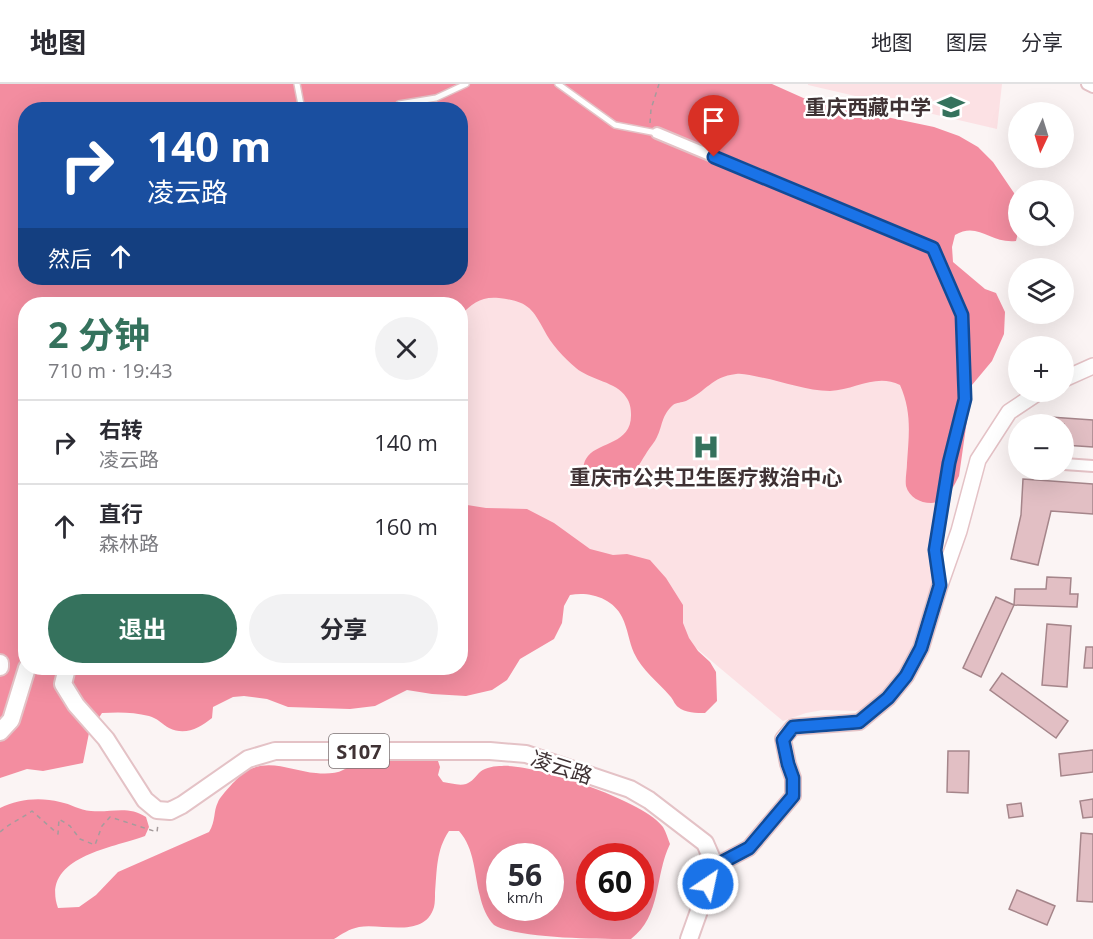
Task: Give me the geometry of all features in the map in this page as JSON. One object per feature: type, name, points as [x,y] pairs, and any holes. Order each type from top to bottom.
[{"type":"main road","points":[[1074,375],[1093,366]]},
{"type":"main road","points":[[688,939],[715,866],[749,848],[793,796],[793,778],[783,740],[793,727],[859,722],[888,698],[906,676],[921,648],[959,531],[978,460],[1009,412],[1024,402]]},
{"type":"main road","points":[[0,732],[11,720],[25,675]]},
{"type":"main road","points":[[65,675],[63,684],[76,705],[106,739],[146,800],[157,810],[170,811]]},
{"type":"main road","name":"凌云路","points":[[170,811],[248,759],[275,751],[490,751],[526,754],[630,789],[649,800],[705,843],[715,866]]},
{"type":"street","points":[[1087,84],[1093,87]]},
{"type":"street","points":[[657,133],[933,248],[962,315],[965,399],[949,463],[935,550],[940,585]]},
{"type":"street","points":[[1074,465],[1093,466]]},
{"type":"lane","points":[[297,84],[300,102]]},
{"type":"lane","points":[[411,102],[436,98],[466,84]]},
{"type":"lane","points":[[558,84],[615,125],[657,133]]},
{"type":"path","points":[[657,133],[650,125],[651,109],[659,84]]},
{"type":"path","points":[[0,832],[32,811],[58,834],[59,819],[70,826],[80,839],[95,845],[102,826],[110,817],[157,832],[158,819],[170,811]]},
{"type":"shaded area","points":[[0,84],[772,84],[810,101],[934,127],[959,136],[978,147],[993,162],[1008,184],[1008,241],[971,230],[955,235],[952,247],[953,262],[985,289],[996,293],[1005,312],[1004,334],[992,361],[972,385],[959,476],[945,498],[931,503],[915,499],[906,486],[908,414],[900,385],[891,382],[874,381],[839,390],[821,391],[745,374],[721,378],[686,401],[676,403],[669,409],[656,439],[635,470],[627,477],[613,483],[601,484],[589,480],[585,474],[584,463],[593,451],[621,437],[626,431],[630,424],[631,414],[628,401],[622,392],[610,384],[582,372],[571,364],[554,346],[532,311],[516,301],[482,299],[468,309],[468,297],[18,297],[18,675],[468,675],[468,505],[527,509],[554,523],[590,549],[650,560],[666,578],[683,605],[683,623],[689,638],[716,672],[717,701],[705,713],[688,712],[681,709],[637,659],[618,610],[600,597],[585,594],[570,595],[564,606],[562,623],[554,639],[520,659],[507,680],[492,690],[466,696],[407,690],[375,706],[350,709],[288,707],[267,699],[233,697],[213,707],[212,718],[207,722],[186,731],[169,728],[155,718],[143,715],[102,713],[89,733],[83,763],[43,771],[27,769],[0,778]]},
{"type":"shaded area","name":"重庆西藏中学","points":[[808,84],[1002,84],[997,129],[808,85]]},
{"type":"shaded area","name":"重庆市公共卫生医疗救治中心","points":[[476,275],[957,380],[938,613],[921,665],[897,700],[855,711],[823,710],[806,713],[783,721],[671,627],[468,518],[468,297],[422,297],[452,285],[468,285],[468,278]]},
{"type":"shaded area","points":[[437,758],[440,767],[438,775],[443,782],[457,785],[466,784],[488,768],[517,767],[562,777],[635,806],[663,827],[670,844],[654,903],[654,843],[576,843],[576,921],[647,921],[631,939],[540,936],[506,930],[494,925],[491,921],[564,921],[564,843],[486,843],[486,913],[468,846],[459,831],[449,831],[439,853],[434,907],[429,917],[422,923],[412,926],[359,927],[334,939],[0,939],[0,808],[22,801],[45,800],[87,810],[133,811],[146,817],[149,827],[145,836],[83,857],[69,866],[60,877],[55,891],[58,908],[79,907],[96,895],[118,872],[209,832],[220,799],[245,772],[271,765],[307,772],[330,773],[368,759]]},
{"type":"building","points":[[1074,419],[1093,420],[1093,447],[1074,446]]},
{"type":"building","points":[[1023,480],[1093,484],[1093,514],[1051,511],[1038,565],[1011,559],[1021,515]]},
{"type":"building","points":[[1047,577],[1071,578],[1070,594],[1078,594],[1077,607],[1014,605],[1015,589],[1046,589]]},
{"type":"building","points":[[996,597],[1014,605],[981,677],[963,668]]},
{"type":"building","points":[[1047,624],[1071,626],[1067,687],[1042,685]]},
{"type":"building","points":[[1086,647],[1093,647],[1093,668],[1084,668]]},
{"type":"building","points":[[1002,673],[1068,721],[1056,738],[990,690]]},
{"type":"building","points":[[1093,750],[1093,772],[1061,776],[1059,754]]},
{"type":"building","points":[[948,751],[969,751],[968,793],[947,792]]},
{"type":"building","points":[[1093,799],[1093,817],[1083,818],[1080,801]]},
{"type":"building","points":[[1021,803],[1023,816],[1009,818],[1007,805]]},
{"type":"building","points":[[1081,833],[1093,834],[1093,902],[1077,901]]},
{"type":"building","points":[[1017,890],[1055,906],[1047,925],[1009,909]]},
{"type":"place","name":"重庆西藏中学","points":[[951,107]]},
{"type":"place","name":"重庆市公共卫生医疗救治中心","points":[[706,447]]},
{"type":"route","points":[[708,884],[715,866],[749,848],[793,796],[793,778],[783,740],[793,727],[820,723],[859,722],[888,698],[906,676],[921,648],[940,585],[935,550],[949,463],[965,399],[962,315],[933,248],[714,157]]}]
